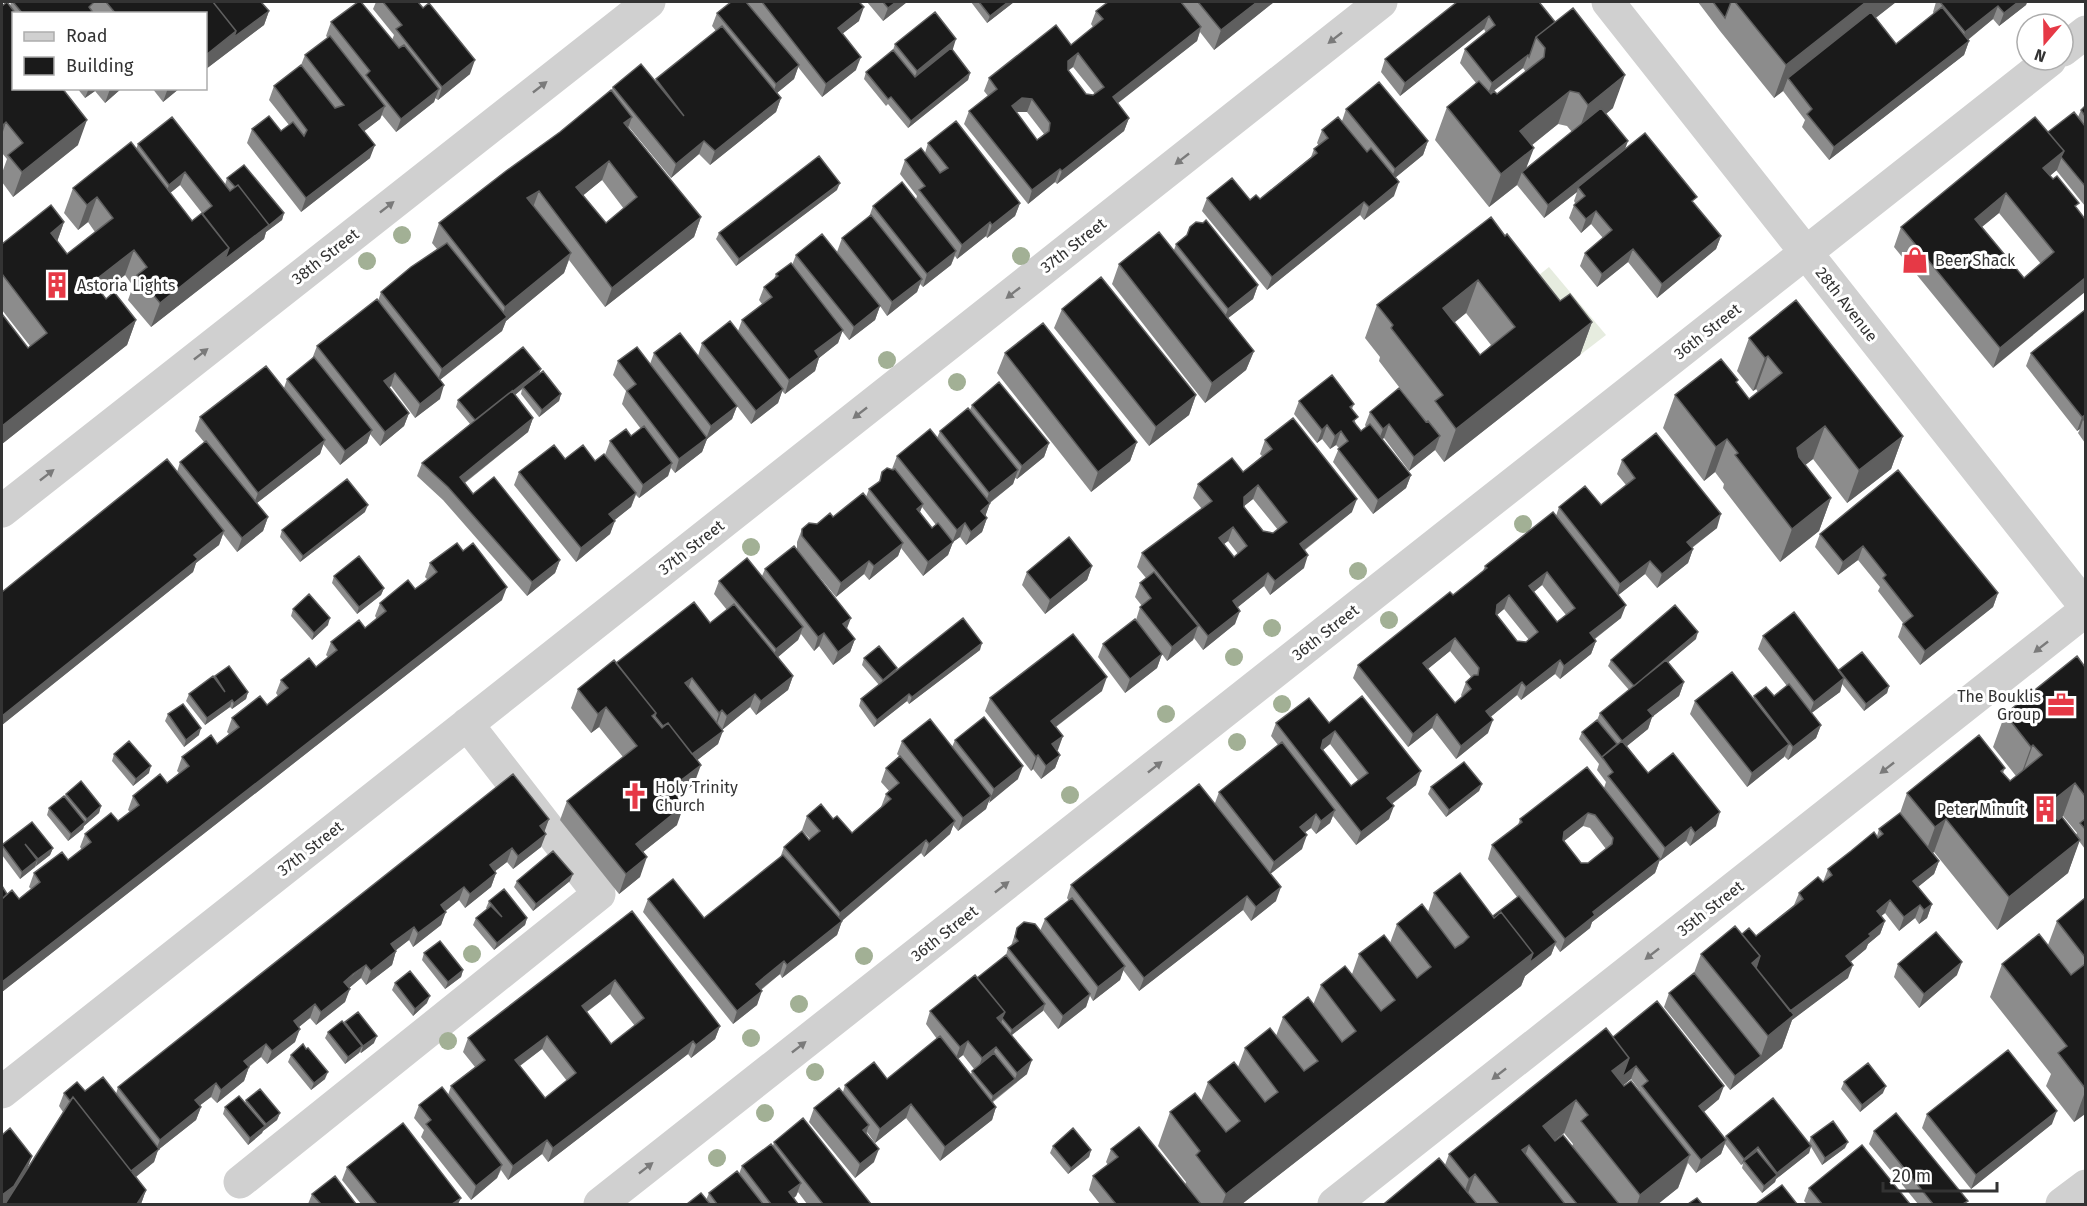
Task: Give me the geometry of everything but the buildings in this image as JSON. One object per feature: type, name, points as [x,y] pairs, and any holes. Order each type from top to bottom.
[{"type":"street","name":"38th Street","points":[[2,511],[649,2]]},
{"type":"street","name":"37th Street","points":[[2,1092],[1381,2]]},
{"type":"street","name":"28th Avenue","points":[[1608,2],[2085,608]]},
{"type":"street","name":"36th Street","points":[[600,1204],[2035,72]]},
{"type":"street","name":"35th Street","points":[[1334,1204],[2048,642],[2085,608]]},
{"type":"street","points":[[240,1182],[599,894],[467,724]]},
{"type":"street","points":[[2062,1204],[2085,1186]]},
{"type":"shaded area","points":[[1549,267],[1606,335],[1580,355],[1528,284]]},
{"type":"place","name":"Beer Shack","points":[[1915,260]]},
{"type":"place","name":"Astoria Lights","points":[[57,285]]},
{"type":"place","name":"The Bouklis Group","points":[[2061,705]]},
{"type":"place","name":"Holy Trinity Church","points":[[635,796]]},
{"type":"place","name":"Peter Minuit","points":[[2045,809]]}]
